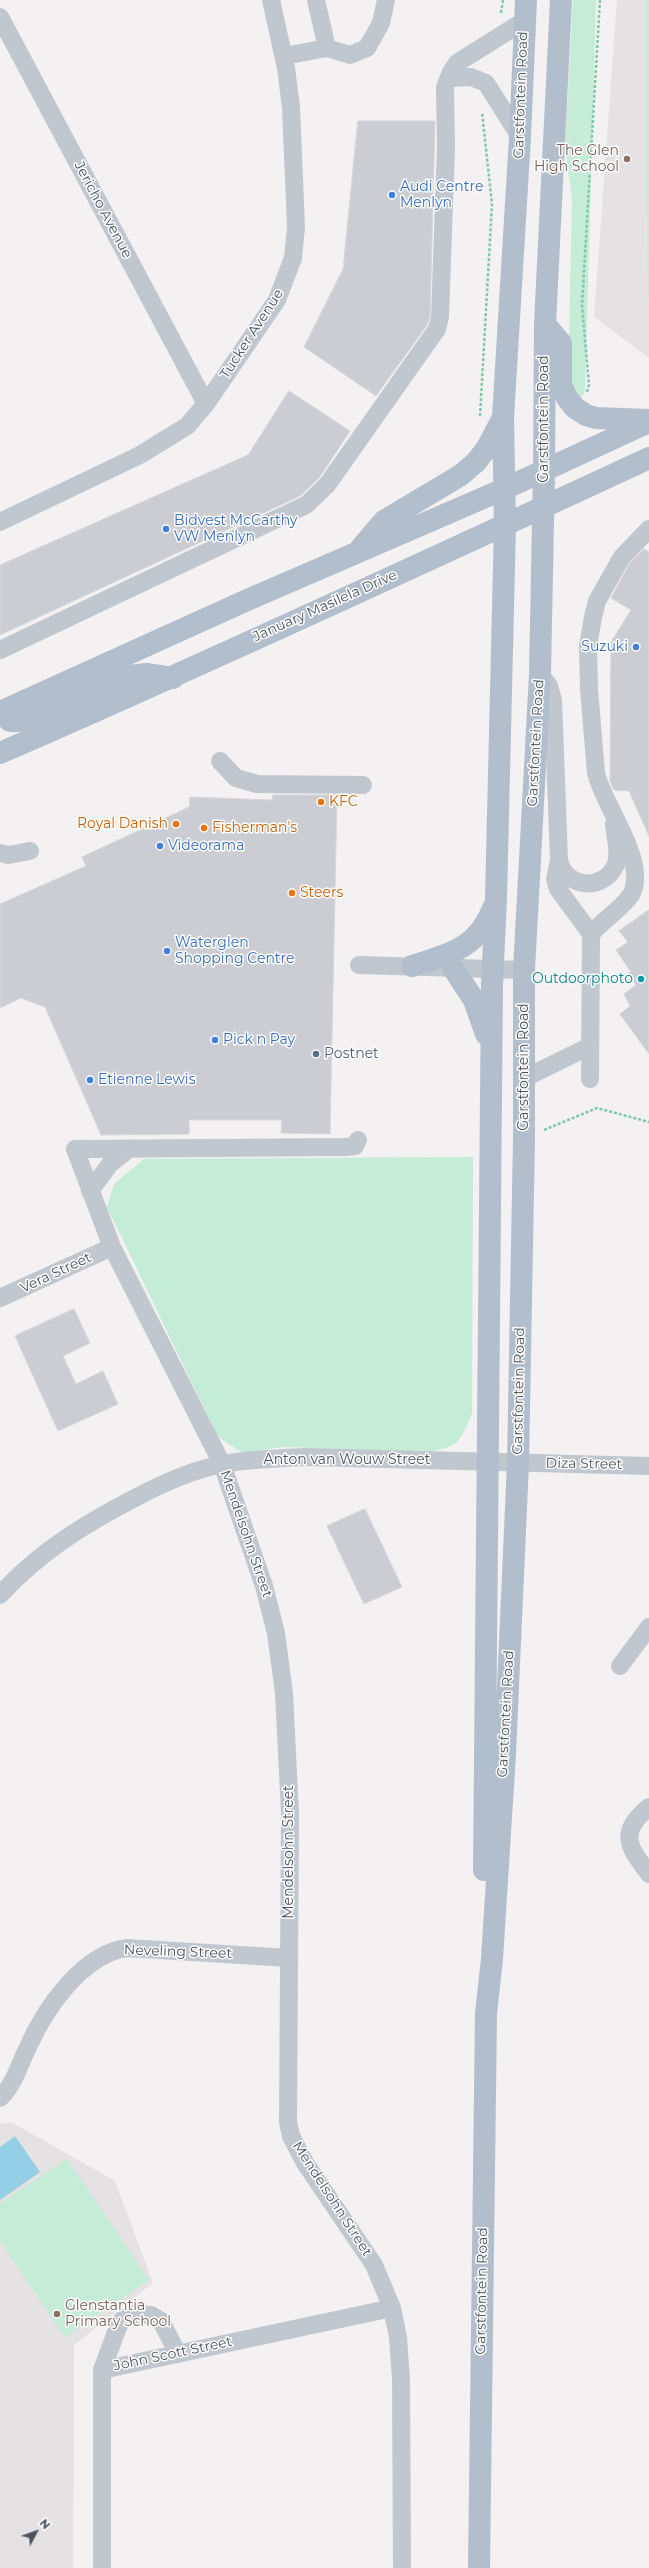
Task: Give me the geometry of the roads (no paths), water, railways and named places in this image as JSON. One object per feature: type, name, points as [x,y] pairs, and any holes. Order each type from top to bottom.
[{"type":"main road","name":"Garstfontein Road","points":[[479,2568],[486,2013],[492,1960],[505,1754],[518,1463],[524,1138],[524,970],[540,674],[544,507],[545,324],[561,0]]},
{"type":"main road","name":"Garstfontein Road","points":[[486,2013],[483,1979],[492,969],[496,898],[505,525],[503,417],[520,137],[525,11]]},
{"type":"main road","points":[[545,324],[561,343],[561,379],[563,391],[574,407],[581,412],[596,418],[649,421]]},
{"type":"main road","points":[[358,552],[384,521],[461,475],[476,462],[487,448],[503,417]]},
{"type":"main road","points":[[172,678],[146,674],[130,676],[18,722],[10,721],[0,711],[504,489],[649,421]]},
{"type":"main road","name":"January Masilela Drive","points":[[0,753],[172,678],[292,620],[505,525],[649,458]]},
{"type":"main road","points":[[0,762],[50,731]]},
{"type":"main road","points":[[412,966],[458,950],[477,937],[487,924],[496,898]]},
{"type":"main road","points":[[453,968],[474,1000],[492,1054]]},
{"type":"street","name":"Tucker Avenue","points":[[3,516],[162,443],[187,426],[206,404],[278,300],[293,258],[296,227],[291,107],[284,56],[271,0]]},
{"type":"street","points":[[316,0],[327,48]]},
{"type":"street","points":[[284,56],[327,48],[350,55],[367,48],[381,23],[386,0]]},
{"type":"street","points":[[0,650],[306,505],[327,485],[437,329],[440,317],[446,147],[444,94],[450,78],[450,72],[457,63],[525,11]]},
{"type":"street","name":"Jericho Avenue","points":[[0,17],[206,404]]},
{"type":"street","points":[[450,78],[471,77],[486,83],[520,137]]},
{"type":"street","points":[[591,934],[628,899],[637,878],[633,853],[599,789],[596,773],[588,646],[597,601],[622,557],[649,530]]},
{"type":"street","points":[[540,674],[549,686],[553,700],[559,860],[555,879],[558,889],[591,934],[590,1079]]},
{"type":"street","points":[[220,761],[236,778],[257,784],[363,785]]},
{"type":"street","points":[[559,860],[564,874],[574,882],[588,883],[605,877],[616,864],[618,855],[613,816]]},
{"type":"street","points":[[0,853],[8,855],[30,851]]},
{"type":"street","points":[[359,965],[524,970]]},
{"type":"street","points":[[523,1079],[590,1046]]},
{"type":"street","points":[[90,1191],[110,1164],[129,1149],[350,1147],[356,1145],[358,1140]]},
{"type":"street","name":"Mendelsohn Street","points":[[129,1149],[75,1149],[112,1247],[222,1464],[264,1586],[280,1651],[290,1813],[287,2094],[291,2136],[305,2163],[364,2247],[383,2284],[392,2308],[398,2337],[400,2367],[402,2568]]},
{"type":"street","name":"Vera Street","points":[[0,1298],[112,1247]]},
{"type":"street","name":"Anton van Wouw Street","points":[[0,1595],[43,1554],[84,1525],[160,1485],[222,1464],[271,1458],[308,1457],[518,1463]]},
{"type":"street","name":"Diza Street","points":[[518,1463],[649,1466]]},
{"type":"street","points":[[620,1666],[649,1627]]},
{"type":"street","points":[[649,1807],[639,1815],[628,1837],[630,1849],[649,1874]]},
{"type":"street","name":"Neveling Street","points":[[0,2098],[9,2087],[38,2024],[52,2003],[73,1980],[103,1956],[127,1948],[289,1958]]},
{"type":"street","name":"John Scott Street","points":[[102,2568],[102,2370],[392,2308]]},
{"type":"street","points":[[102,2370],[118,2327],[122,2320],[133,2314],[151,2315],[162,2321],[178,2354]]},
{"type":"water","points":[[15,2136],[40,2172],[0,2200],[0,2147]]},
{"type":"place","name":"The Glen High School","points":[[627,159]]},
{"type":"place","name":"Audi Centre Menlyn","points":[[392,195]]},
{"type":"place","name":"Bidvest McCarthy VW Menlyn","points":[[166,529]]},
{"type":"place","name":"Suzuki","points":[[636,647]]},
{"type":"place","name":"KFC","points":[[321,802]]},
{"type":"place","name":"Royal Danish","points":[[176,824]]},
{"type":"place","name":"Fisherman's","points":[[204,828]]},
{"type":"place","name":"Videorama","points":[[160,846]]},
{"type":"place","name":"Steers","points":[[292,893]]},
{"type":"place","name":"Waterglen Shopping Centre","points":[[167,951]]},
{"type":"place","name":"Outdoorphoto","points":[[641,979]]},
{"type":"place","name":"Pick n Pay","points":[[215,1040]]},
{"type":"place","name":"Postnet","points":[[316,1054]]},
{"type":"place","name":"Etienne Lewis","points":[[90,1080]]},
{"type":"place","name":"Glenstantia Primary School","points":[[57,2314]]}]
